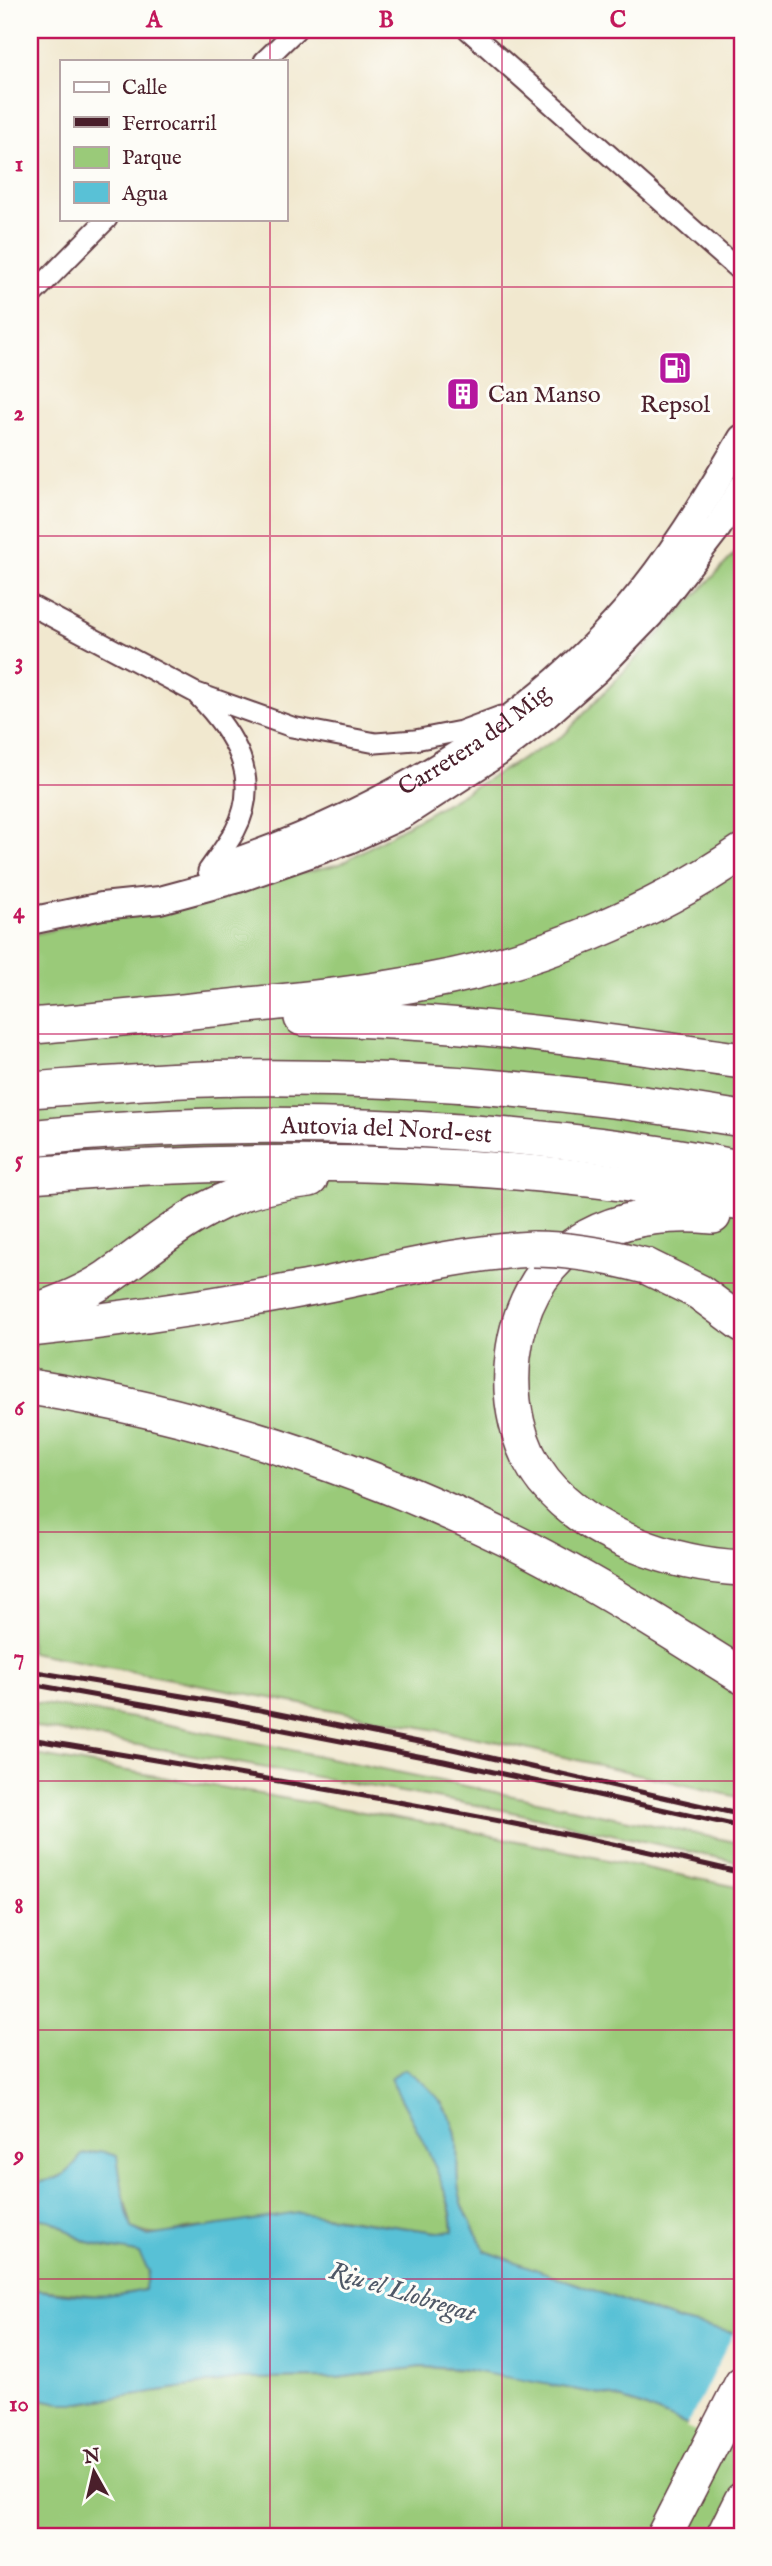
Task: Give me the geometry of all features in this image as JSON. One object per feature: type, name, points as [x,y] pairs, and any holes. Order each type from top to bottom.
[{"type":"highway","points":[[30,1026],[362,992],[463,974],[522,957],[606,926],[676,891],[742,852]]},
{"type":"highway","points":[[85,1022],[226,1017],[345,1018],[538,1033],[742,1061]]},
{"type":"highway","name":"Autovia del Nord-est","points":[[30,1090],[227,1079],[337,1079],[548,1092],[644,1103],[742,1119]]},
{"type":"highway","name":"Autovia del Nord-est","points":[[30,1138],[168,1127],[345,1125],[541,1138],[742,1169]]},
{"type":"highway","points":[[30,1175],[204,1163],[378,1164],[466,1168],[638,1185],[742,1202]]},
{"type":"highway","points":[[30,1313],[52,1306],[96,1284],[171,1232],[231,1198],[266,1186],[348,1175],[466,1168]]},
{"type":"highway","points":[[742,1219],[690,1214],[660,1215],[603,1229],[574,1245],[551,1266],[521,1318],[514,1345],[511,1399],[527,1453],[543,1479],[565,1503],[594,1524],[627,1542],[696,1561],[742,1568]]},
{"type":"highway","points":[[30,1329],[206,1307],[458,1256],[533,1249],[590,1252],[646,1266],[699,1292],[742,1324]]},
{"type":"highway","points":[[30,1387],[95,1398],[199,1423],[376,1480],[521,1546],[659,1624],[742,1676]]},
{"type":"highway","points":[[664,2536],[742,2384]]},
{"type":"highway","points":[[724,2536],[742,2500]]},
{"type":"street","points":[[265,60],[296,30]]},
{"type":"street","points":[[468,30],[742,273]]},
{"type":"street","points":[[30,297],[106,220]]},
{"type":"street","name":"Carretera del Mig","points":[[102,906],[145,888],[208,871],[286,843],[385,797],[466,748],[519,709],[590,648],[628,608],[683,534],[742,438]]},
{"type":"street","name":"Carretera del Mig","points":[[30,921],[102,906],[160,900],[258,874],[301,859],[401,816],[498,753],[596,671],[650,615],[718,527],[742,488]]},
{"type":"street","points":[[30,605],[194,692],[292,727],[376,743],[415,740],[461,731],[519,709]]},
{"type":"street","points":[[194,692],[218,716],[234,741],[244,766],[246,791],[243,812],[235,831],[208,871]]},
{"type":"green space","points":[[742,546],[742,1798],[499,1742],[30,1652],[30,935],[340,864],[564,735]]},
{"type":"green space","points":[[30,1702],[146,1720],[735,1842],[742,1844],[742,1863],[503,1810],[30,1726]]},
{"type":"green space","points":[[30,1754],[455,1828],[742,1888],[742,2335],[679,2321],[485,2251],[461,2199],[457,2142],[451,2119],[432,2091],[405,2069],[390,2078],[438,2173],[451,2213],[453,2231],[436,2232],[319,2215],[153,2234],[132,2228],[123,2192],[82,2155],[60,2176],[48,2181],[30,2183]]},
{"type":"green space","points":[[30,2219],[55,2222],[92,2244],[140,2254],[149,2271],[145,2290],[110,2297],[30,2289]]},
{"type":"green space","points":[[421,2367],[479,2371],[606,2395],[639,2405],[742,2448],[742,2536],[30,2536],[30,2397],[61,2403],[80,2403],[238,2379],[337,2378]]},
{"type":"water","name":"Riu el Llobregat","points":[[405,2069],[431,2091],[451,2119],[457,2142],[461,2199],[485,2251],[679,2321],[742,2335],[742,2448],[639,2405],[606,2395],[461,2369],[421,2367],[337,2378],[238,2379],[80,2403],[61,2403],[30,2397],[30,2289],[87,2296],[130,2293],[144,2290],[149,2271],[139,2254],[92,2244],[55,2222],[30,2219],[30,2183],[48,2181],[60,2176],[82,2155],[100,2151],[117,2156],[126,2210],[132,2228],[148,2236],[299,2213],[436,2232],[453,2231],[451,2214],[439,2175],[390,2078]]},
{"type":"pier","points":[[735,2330],[742,2332],[742,2451],[686,2428]]},
{"type":"railway","points":[[30,1671],[225,1703],[448,1748],[742,1815]]},
{"type":"railway","points":[[30,1684],[444,1761],[742,1827]]},
{"type":"railway","points":[[30,1739],[476,1817],[742,1873]]},
{"type":"place","name":"Repsol","points":[[675,368]]},
{"type":"place","name":"Can Manso","points":[[463,394]]}]
